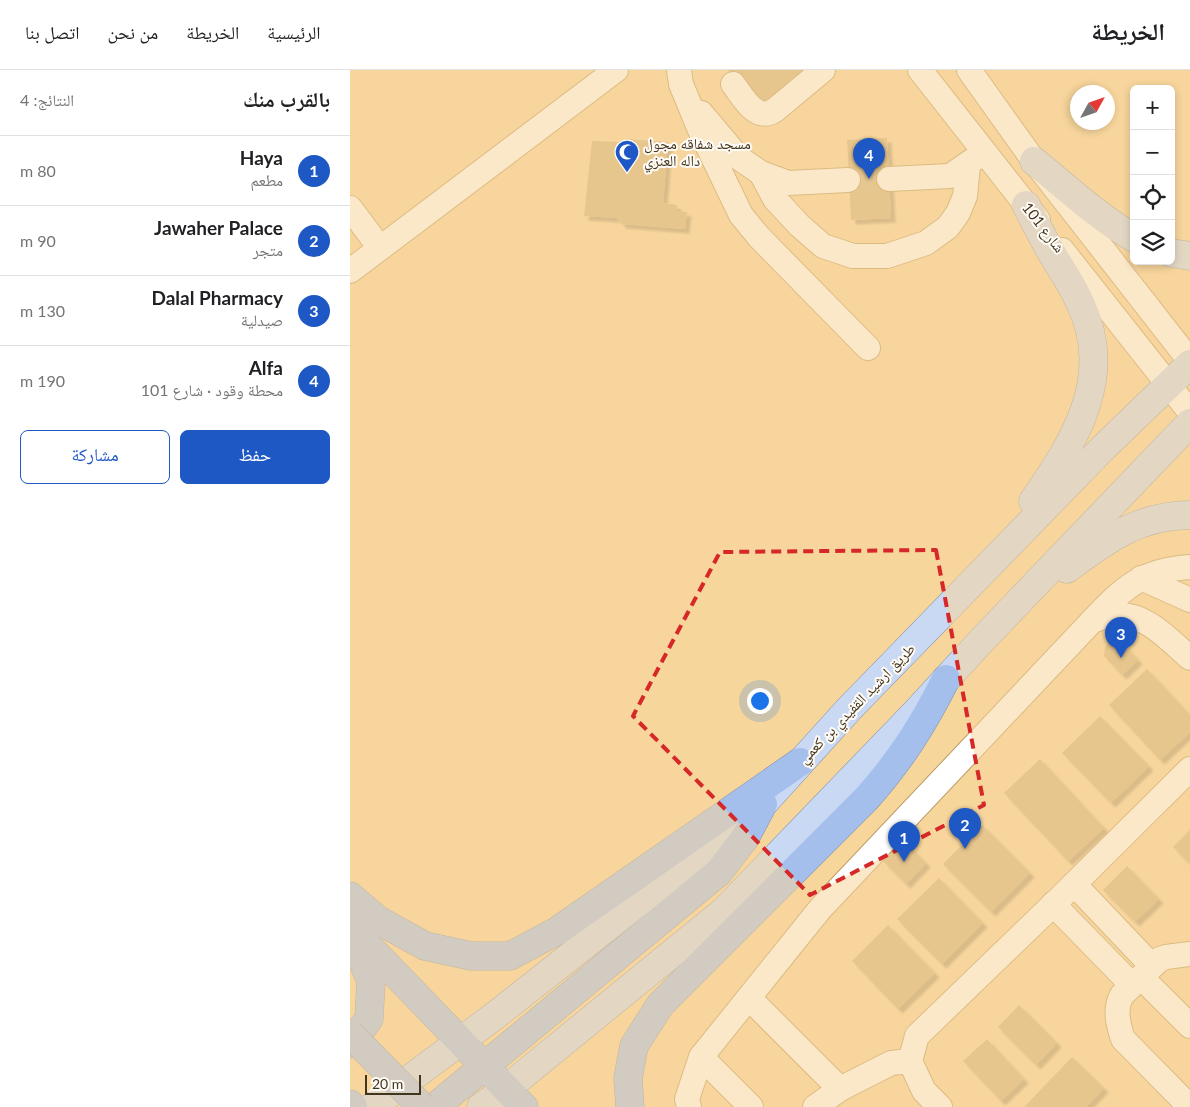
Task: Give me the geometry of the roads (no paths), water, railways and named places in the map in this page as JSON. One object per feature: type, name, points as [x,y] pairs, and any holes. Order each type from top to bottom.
[{"type":"highway","points":[[630,1107],[628,1078],[634,1046],[660,1005],[866,799],[888,774],[907,748],[946,679]]},
{"type":"highway","points":[[350,896],[378,920],[425,946],[471,956],[510,956],[558,931],[800,762]]},
{"type":"highway","points":[[435,1107],[719,872],[745,838],[763,804]]},
{"type":"highway","points":[[350,927],[515,1098]]},
{"type":"highway","points":[[350,932],[371,981],[369,1019],[350,1044]]},
{"type":"highway","points":[[350,1034],[422,1107]]},
{"type":"highway","points":[[414,1107],[437,1088],[452,1069],[459,1057],[460,1040]]},
{"type":"highway","points":[[350,1104],[353,1107]]},
{"type":"main road","points":[[1034,161],[1086,204],[1130,236]]},
{"type":"main road","points":[[958,596],[1011,534],[1060,462],[1086,408],[1094,379],[1094,341],[1082,306],[1026,205]]},
{"type":"main road","points":[[1175,254],[1190,256]]},
{"type":"main road","name":"طريق ارشيد القفيدي بن كعمي","points":[[372,1107],[496,1014],[763,804],[800,762],[958,596],[1190,362]]},
{"type":"main road","points":[[481,1107],[515,1098],[539,1061],[724,911],[1190,423]]},
{"type":"main road","points":[[983,638],[1066,570],[1114,536],[1129,528],[1158,518],[1190,515]]},
{"type":"street","points":[[350,271],[591,78],[616,70]]},
{"type":"street","points":[[733,84],[753,110],[764,115],[770,114],[823,70]]},
{"type":"street","name":"شارع 101","points":[[920,70],[976,158],[1026,205],[1190,412]]},
{"type":"street","points":[[968,70],[1034,161],[1190,362]]},
{"type":"street","points":[[681,78],[711,125],[739,158],[761,173],[788,183],[848,180]]},
{"type":"street","points":[[681,78],[699,128],[741,215],[758,237],[868,348]]},
{"type":"street","points":[[761,173],[775,199],[799,225],[824,246],[853,256],[888,256],[926,243],[948,227],[958,213],[965,196],[976,158]]},
{"type":"street","points":[[889,179],[950,176],[976,158]]},
{"type":"street","points":[[350,208],[380,248]]},
{"type":"street","points":[[690,1107],[687,1099],[701,1058],[820,909],[1115,596],[1141,578],[1172,568],[1190,567]]},
{"type":"street","points":[[1141,578],[1190,600]]},
{"type":"street","points":[[1092,621],[1113,615],[1135,616],[1153,627],[1190,658]]},
{"type":"street","points":[[940,1107],[924,1091],[910,1060],[917,1036],[1190,769]]},
{"type":"street","points":[[1074,884],[1142,976]]},
{"type":"street","points":[[1053,904],[1142,976],[1190,1026]]},
{"type":"street","points":[[1190,954],[1166,957],[1122,995],[1118,1002],[1117,1010],[1123,1039],[1190,1107]]},
{"type":"street","points":[[749,998],[840,1089]]},
{"type":"street","points":[[701,1058],[751,1107]]},
{"type":"street","points":[[815,1107],[840,1089],[891,1063],[910,1060]]},
{"type":"tunnel","points":[[848,180],[889,179]]},
{"type":"place","name":"مسجد شفاقه مجول داله العنزي","points":[[627,173]]},
{"type":"place","name":"Alfa","points":[[869,179]]},
{"type":"place","name":"Dalal Pharmacy","points":[[1121,658]]},
{"type":"place","name":"Jawaher Palace","points":[[965,849]]},
{"type":"place","name":"Haya","points":[[904,862]]}]
